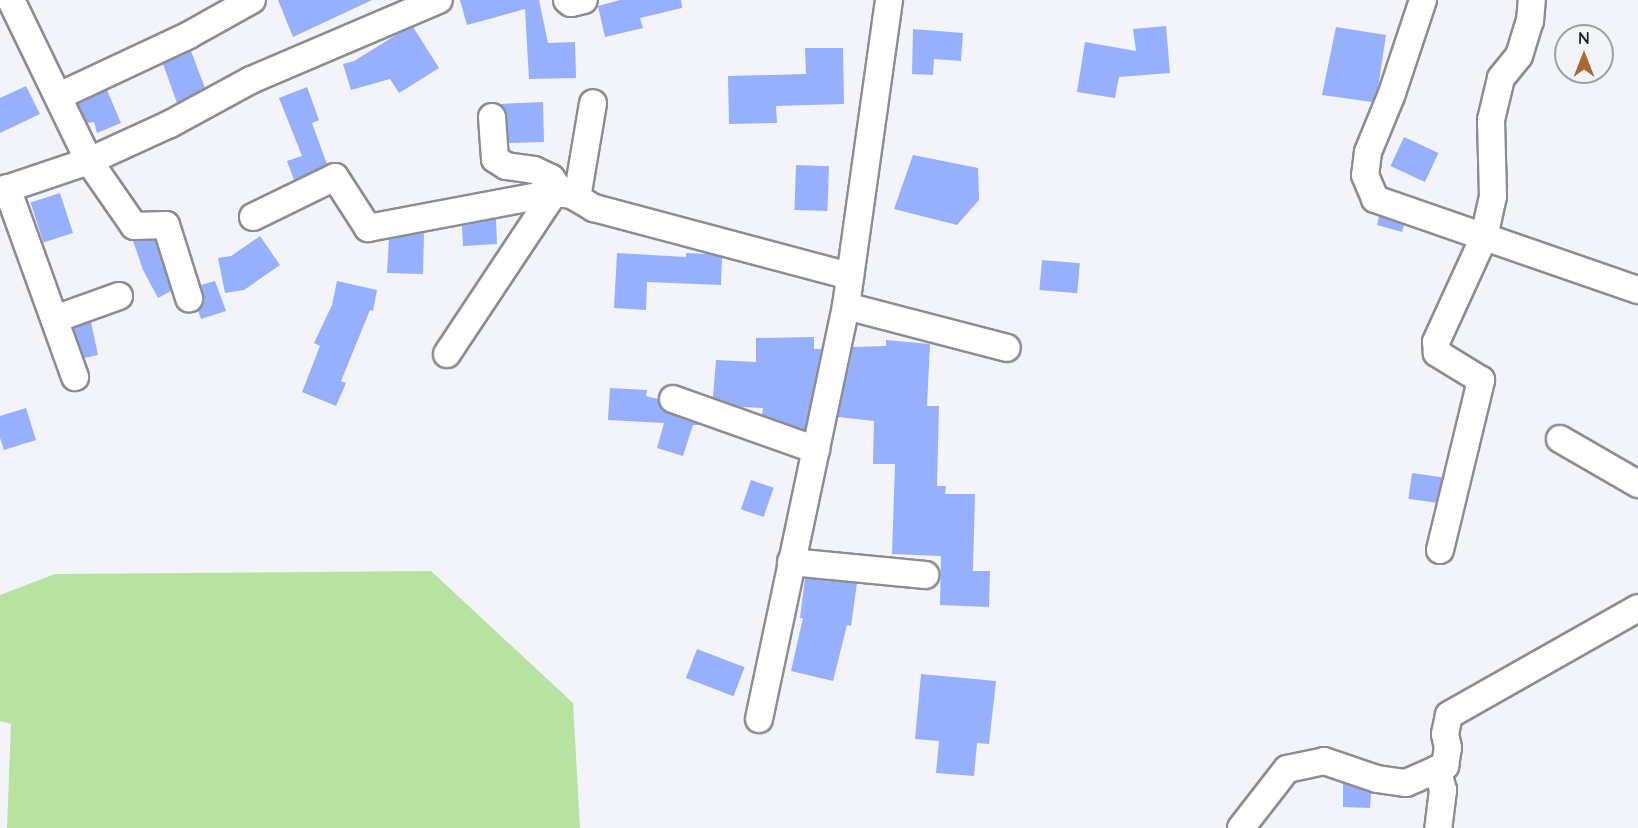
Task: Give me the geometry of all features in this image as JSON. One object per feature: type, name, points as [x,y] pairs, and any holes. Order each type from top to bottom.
[{"type":"street","points":[[10,0],[60,96],[89,161],[134,226],[166,225],[189,298]]},
{"type":"street","points":[[60,96],[189,35],[252,0]]},
{"type":"street","points":[[75,377],[4,189],[89,161],[170,124],[251,80],[439,0]]},
{"type":"street","points":[[567,0],[571,3],[584,0]]},
{"type":"street","points":[[759,719],[846,306],[889,0]]},
{"type":"street","points":[[1423,0],[1392,96],[1368,152],[1365,174],[1375,199],[1638,290]]},
{"type":"street","points":[[1440,550],[1481,380],[1437,353],[1436,342],[1484,237],[1493,196],[1491,120],[1501,78],[1519,56],[1530,21],[1532,0]]},
{"type":"street","points":[[447,354],[564,195],[593,103]]},
{"type":"street","points":[[492,117],[495,159],[506,166],[534,170],[551,178],[564,195],[594,208],[850,276]]},
{"type":"street","points":[[253,217],[335,177],[368,228],[564,195]]},
{"type":"street","points":[[55,319],[119,296]]},
{"type":"street","points":[[846,306],[1007,348]]},
{"type":"street","points":[[674,399],[816,450]]},
{"type":"street","points":[[1560,439],[1638,484]]},
{"type":"street","points":[[791,562],[925,575]]},
{"type":"street","points":[[1241,828],[1287,769],[1324,761],[1377,780],[1406,783],[1445,766],[1448,748],[1445,734],[1449,715],[1638,608]]},
{"type":"street","points":[[1437,770],[1443,789],[1438,828]]},
{"type":"green space","points":[[431,571],[573,703],[580,828],[7,828],[11,724],[0,721],[0,595],[55,574]]},
{"type":"building","points":[[278,0],[372,0],[293,37]]},
{"type":"building","points":[[460,0],[539,0],[548,43],[575,42],[576,78],[529,79],[525,9],[467,25]]},
{"type":"building","points":[[620,0],[681,0],[682,8],[640,18],[643,28],[605,37],[598,6]]},
{"type":"building","points":[[1166,26],[1170,73],[1119,77],[1115,98],[1077,92],[1085,42],[1136,51],[1133,29]]},
{"type":"building","points":[[413,27],[439,68],[399,93],[390,79],[351,90],[343,64],[354,61]]},
{"type":"building","points":[[1336,27],[1386,35],[1378,88],[1372,102],[1322,95]]},
{"type":"building","points":[[913,29],[963,33],[961,61],[934,59],[933,75],[912,74]]},
{"type":"building","points":[[805,48],[843,48],[844,104],[776,106],[777,123],[729,124],[728,76],[806,74]]},
{"type":"building","points":[[191,51],[205,88],[177,103],[163,64]]},
{"type":"building","points":[[26,86],[40,114],[0,133],[0,98]]},
{"type":"building","points":[[307,87],[319,120],[312,123],[327,164],[294,180],[287,161],[302,156],[279,98]]},
{"type":"building","points":[[107,90],[121,123],[97,133],[94,122],[87,123],[78,104]]},
{"type":"building","points":[[543,102],[544,142],[509,143],[507,115],[499,104]]},
{"type":"building","points":[[1404,137],[1438,153],[1425,182],[1390,166]]},
{"type":"building","points":[[913,155],[978,168],[979,200],[957,225],[894,209]]},
{"type":"building","points":[[796,165],[829,166],[827,211],[794,210]]},
{"type":"building","points":[[60,193],[73,233],[43,243],[31,203]]},
{"type":"building","points":[[1379,216],[1404,225],[1402,232],[1377,225]]},
{"type":"building","points":[[496,219],[497,244],[463,246],[462,226]]},
{"type":"building","points":[[424,233],[423,274],[387,273],[389,239]]},
{"type":"building","points":[[260,236],[280,265],[244,290],[225,293],[218,258],[231,256]]},
{"type":"building","points":[[155,240],[171,291],[158,298],[143,270],[133,241]]},
{"type":"building","points":[[617,253],[686,257],[686,253],[722,257],[721,285],[647,282],[646,310],[614,308]]},
{"type":"building","points":[[1042,260],[1080,263],[1077,293],[1039,290]]},
{"type":"building","points":[[215,281],[226,311],[201,319],[198,310],[204,301],[201,285]]},
{"type":"building","points":[[337,281],[377,290],[373,311],[370,310],[341,381],[346,383],[336,406],[302,392],[320,346],[314,343],[332,305]]},
{"type":"building","points":[[91,322],[98,355],[84,358],[73,328]]},
{"type":"building","points":[[814,337],[814,349],[822,349],[805,430],[762,415],[763,408],[741,407],[713,397],[716,360],[756,362],[756,338]]},
{"type":"building","points":[[886,340],[930,344],[927,406],[939,406],[937,486],[946,486],[945,494],[975,494],[973,571],[990,571],[989,607],[940,605],[941,556],[892,554],[895,464],[873,464],[874,421],[838,417],[853,347],[886,346]]},
{"type":"building","points":[[610,388],[647,390],[646,396],[658,399],[661,408],[667,413],[701,425],[693,425],[683,456],[657,448],[664,423],[608,420]]},
{"type":"building","points":[[26,408],[36,440],[4,450],[0,438],[0,416]]},
{"type":"building","points":[[1412,473],[1442,477],[1438,503],[1408,499]]},
{"type":"building","points":[[751,480],[774,488],[764,517],[741,509]]},
{"type":"building","points":[[805,578],[857,583],[851,626],[847,625],[833,681],[791,671],[803,618],[800,618]]},
{"type":"building","points":[[697,649],[745,667],[734,696],[686,678]]},
{"type":"building","points":[[921,674],[996,681],[989,744],[977,743],[974,776],[936,773],[939,741],[915,739]]},
{"type":"building","points":[[1343,783],[1371,793],[1370,808],[1343,807]]}]
